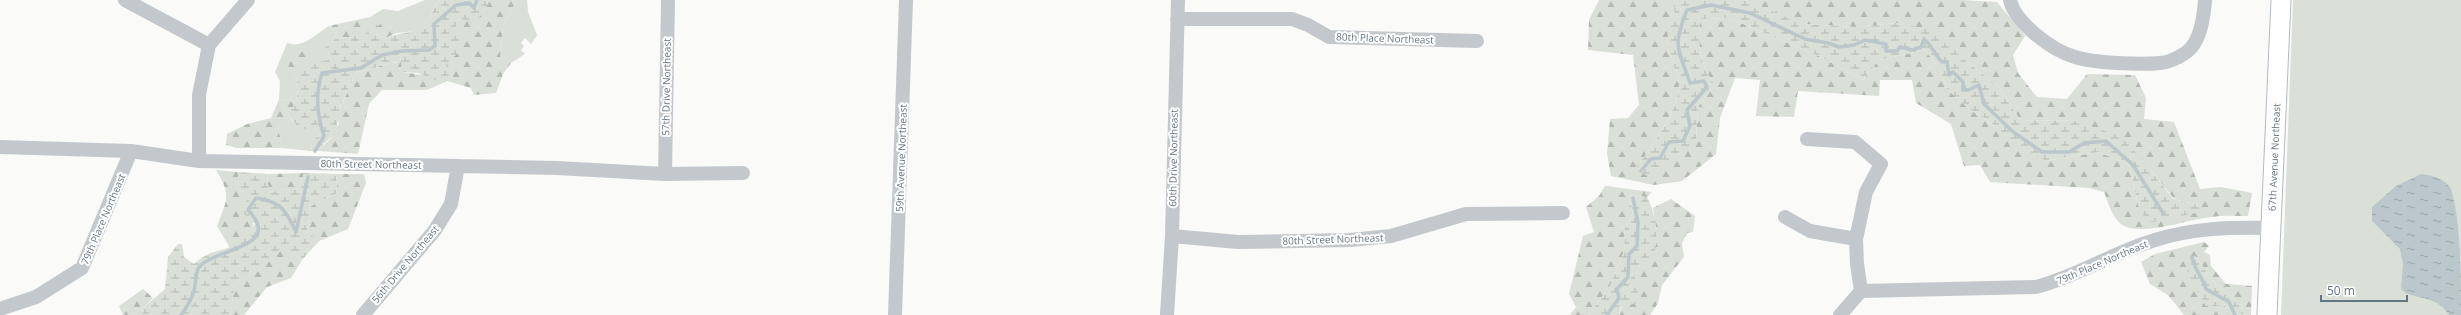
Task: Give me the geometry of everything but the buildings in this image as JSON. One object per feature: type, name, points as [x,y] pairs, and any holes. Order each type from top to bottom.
[{"type":"main road","name":"67th Avenue Northeast","points":[[2267,315],[2281,0]]},
{"type":"street","points":[[125,0],[209,45]]},
{"type":"street","points":[[199,161],[199,95],[209,45],[248,0]]},
{"type":"street","name":"57th Drive Northeast","points":[[665,174],[668,0]]},
{"type":"street","name":"59th Avenue Northeast","points":[[895,315],[906,0]]},
{"type":"street","name":"60th Drive Northeast","points":[[1167,315],[1172,236],[1178,0]]},
{"type":"street","points":[[2010,0],[2025,25],[2062,52],[2087,60],[2161,63],[2184,54],[2194,45],[2203,21],[2205,0]]},
{"type":"street","name":"80th Place Northeast","points":[[1177,19],[1292,19],[1308,25],[1329,37],[1477,40]]},
{"type":"street","points":[[1807,139],[1855,142],[1881,164],[1866,192],[1856,239],[1857,264],[1862,291],[1840,315]]},
{"type":"street","name":"80th Street Northeast","points":[[0,146],[131,151],[199,161],[458,166],[665,174],[743,173]]},
{"type":"street","name":"79th Place Northeast","points":[[0,309],[36,297],[82,268],[131,151]]},
{"type":"street","name":"56th Drive Northeast","points":[[363,315],[435,230],[451,204],[458,166]]},
{"type":"street","name":"80th Street Northeast","points":[[1172,236],[1238,242],[1350,240],[1391,236],[1466,214],[1563,212]]},
{"type":"street","points":[[1785,217],[1810,230],[1856,239]]},
{"type":"street","name":"79th Place Northeast","points":[[1862,291],[2036,287],[2061,280],[2154,240],[2190,231],[2230,227],[2271,228]]},
{"type":"green space","points":[[425,0],[440,0],[435,5],[425,24],[417,30],[397,33],[396,28],[377,27],[370,17],[383,9],[398,11]]},
{"type":"green space","points":[[440,0],[490,0],[482,14],[473,23],[460,18],[456,27],[462,41],[458,53],[446,64],[451,74],[438,81],[418,73],[402,72],[401,62],[390,63],[356,73],[340,107],[342,115],[337,124],[338,132],[324,143],[319,151],[311,151],[312,141],[319,135],[315,128],[300,129],[287,114],[297,102],[298,78],[304,64],[312,61],[325,61],[330,55],[324,48],[338,37],[348,38],[370,32],[385,38],[416,30],[426,23],[435,5]]},
{"type":"green space","points":[[490,0],[517,0],[503,26],[500,58],[511,63],[503,74],[496,93],[474,95],[471,88],[447,81],[427,90],[382,90],[369,104],[358,154],[319,151],[336,131],[340,119],[340,108],[356,73],[390,63],[402,62],[402,72],[430,76],[458,53],[456,27],[460,18],[482,14]]},
{"type":"green space","points":[[517,0],[527,0],[528,12],[537,35],[531,44],[525,38],[521,43],[524,46],[521,50],[525,54],[511,63],[500,59],[503,26]]},
{"type":"green space","points":[[1599,0],[1674,0],[1675,12],[1669,34],[1668,45],[1677,73],[1679,83],[1678,93],[1675,104],[1664,127],[1636,167],[1696,142],[1698,107],[1715,85],[1706,70],[1699,46],[1700,19],[1729,18],[1819,56],[1863,80],[1879,60],[1925,50],[1940,69],[1947,89],[1968,108],[2046,161],[2098,152],[2129,164],[2139,208],[2199,205],[2174,199],[2146,164],[2076,121],[2020,120],[2000,88],[1967,62],[1897,23],[1855,27],[1803,24],[1744,0],[1962,0],[1997,2],[2025,36],[2013,55],[2018,73],[2037,97],[2067,99],[2087,74],[2135,75],[2146,98],[2144,119],[2174,122],[2200,189],[2221,187],[2252,193],[2248,216],[2216,216],[2152,228],[2129,228],[2121,224],[2115,217],[2104,192],[2089,188],[1990,182],[1980,165],[1964,166],[1951,124],[1916,103],[1912,80],[1880,80],[1879,96],[1798,91],[1794,117],[1756,116],[1760,80],[1735,78],[1720,118],[1716,154],[1682,181],[1654,185],[1611,176],[1607,154],[1610,119],[1628,118],[1639,105],[1633,55],[1588,50],[1589,20]]},
{"type":"green space","points":[[1674,0],[1744,0],[1804,24],[1855,27],[1897,23],[1936,30],[1967,62],[2000,88],[2020,120],[2076,121],[2122,137],[2146,164],[2173,199],[2199,205],[2200,212],[2148,223],[2139,208],[2129,164],[2098,152],[2046,161],[2020,147],[1991,123],[1968,108],[1947,89],[1940,69],[1925,50],[1879,60],[1863,80],[1819,56],[1729,18],[1700,19],[1699,46],[1706,70],[1715,85],[1698,107],[1696,142],[1657,176],[1645,175],[1636,167],[1664,128],[1675,104],[1678,93],[1678,78],[1668,45],[1675,6]]},
{"type":"green space","points":[[2293,0],[2461,0],[2461,315],[2281,315]]},
{"type":"green space","points":[[370,17],[377,26],[387,21],[396,28],[397,33],[385,38],[370,32],[348,38],[338,37],[329,26]]},
{"type":"green space","points":[[329,26],[338,37],[324,48],[330,55],[325,61],[315,61],[315,53],[289,68],[298,81],[297,102],[279,99],[280,81],[275,72],[287,43],[299,44],[309,40]]},
{"type":"green space","points":[[308,48],[315,53],[315,61],[312,61],[298,78],[298,81],[289,68],[286,57],[292,52],[299,53]]},
{"type":"green space","points":[[279,99],[297,102],[278,126],[282,148],[236,148],[226,145],[227,134],[247,124],[271,118]]},
{"type":"green space","points":[[287,114],[294,123],[315,128],[319,135],[312,141],[311,151],[282,148],[278,126]]},
{"type":"green space","points":[[216,170],[238,172],[239,190],[253,196],[254,220],[250,234],[245,240],[230,248],[217,226],[225,203],[226,192]]},
{"type":"green space","points":[[238,172],[267,174],[269,192],[300,188],[304,173],[336,174],[337,193],[311,206],[307,231],[319,241],[302,260],[283,248],[259,270],[235,284],[230,315],[142,315],[143,308],[165,289],[168,257],[178,244],[182,244],[184,257],[194,264],[211,253],[234,246],[242,241],[248,234],[255,223],[243,213],[243,204],[252,196],[239,190]]},
{"type":"green space","points":[[304,173],[300,188],[269,192],[267,174]]},
{"type":"green space","points":[[336,174],[364,174],[366,183],[348,229],[319,241],[307,231],[311,206],[337,193]]},
{"type":"green space","points":[[1605,186],[1652,192],[1647,197],[1628,195],[1633,213],[1625,227],[1624,251],[1611,284],[1589,315],[1570,315],[1576,307],[1569,294],[1583,236],[1594,232],[1586,207],[1599,196]]},
{"type":"green space","points":[[1628,195],[1647,197],[1650,202],[1656,225],[1656,241],[1653,254],[1634,274],[1640,302],[1621,307],[1619,315],[1589,315],[1611,284],[1624,251],[1625,227],[1633,213]]},
{"type":"green space","points":[[1671,199],[1695,216],[1693,232],[1687,233],[1682,243],[1684,257],[1662,285],[1658,303],[1650,315],[1619,315],[1634,274],[1654,252],[1656,228],[1653,208]]},
{"type":"green space","points":[[2204,242],[2209,246],[2204,252],[2210,255],[2211,266],[2226,284],[2252,286],[2251,315],[2244,315],[2242,306],[2213,281],[2195,256],[2198,289],[2206,306],[2225,306],[2229,315],[2184,315],[2168,295],[2150,284],[2141,262],[2155,254]]},
{"type":"green space","points":[[283,248],[302,260],[291,278],[267,287],[244,315],[230,315],[235,284],[259,270]]},
{"type":"green space","points":[[2195,256],[2213,281],[2242,306],[2244,315],[2229,315],[2225,306],[2206,306],[2188,274],[2185,260]]},
{"type":"green space","points":[[143,289],[153,298],[143,308],[142,315],[123,315],[119,306]]},
{"type":"water","points":[[2421,174],[2438,178],[2451,189],[2459,233],[2461,315],[2449,315],[2437,303],[2406,293],[2401,289],[2403,264],[2400,249],[2372,221],[2372,207],[2396,186]]},
{"type":"waterway","points":[[315,151],[324,136],[318,104],[318,89],[322,73],[361,68],[382,55],[402,51],[429,50],[435,46],[434,24],[456,5],[469,3],[474,8],[477,0]]},
{"type":"waterway","points":[[1641,171],[1651,159],[1660,158],[1669,142],[1683,141],[1690,126],[1687,110],[1707,87],[1704,81],[1690,83],[1678,47],[1678,40],[1679,32],[1687,10],[1711,5],[1750,13],[1805,39],[1828,43],[1839,47],[1854,45],[1865,40],[1886,44],[1886,51],[1897,51],[1900,47],[1912,50],[1921,47],[1924,39],[1942,62],[1947,62],[1949,75],[1953,72],[1963,82],[1963,90],[1968,90],[1979,85],[1984,104],[2012,131],[2042,152],[2069,152],[2084,143],[2106,141],[2133,165],[2163,213]]},
{"type":"waterway","points":[[181,315],[187,307],[193,294],[198,269],[205,262],[216,256],[242,246],[252,240],[258,233],[257,223],[248,210],[256,198],[264,199],[277,204],[285,212],[296,232],[308,177]]},
{"type":"waterway","points":[[1607,315],[1619,298],[1617,289],[1628,277],[1629,254],[1637,246],[1638,223],[1633,198]]},
{"type":"waterway","points":[[2192,257],[2206,289],[2229,302],[2235,315]]}]
